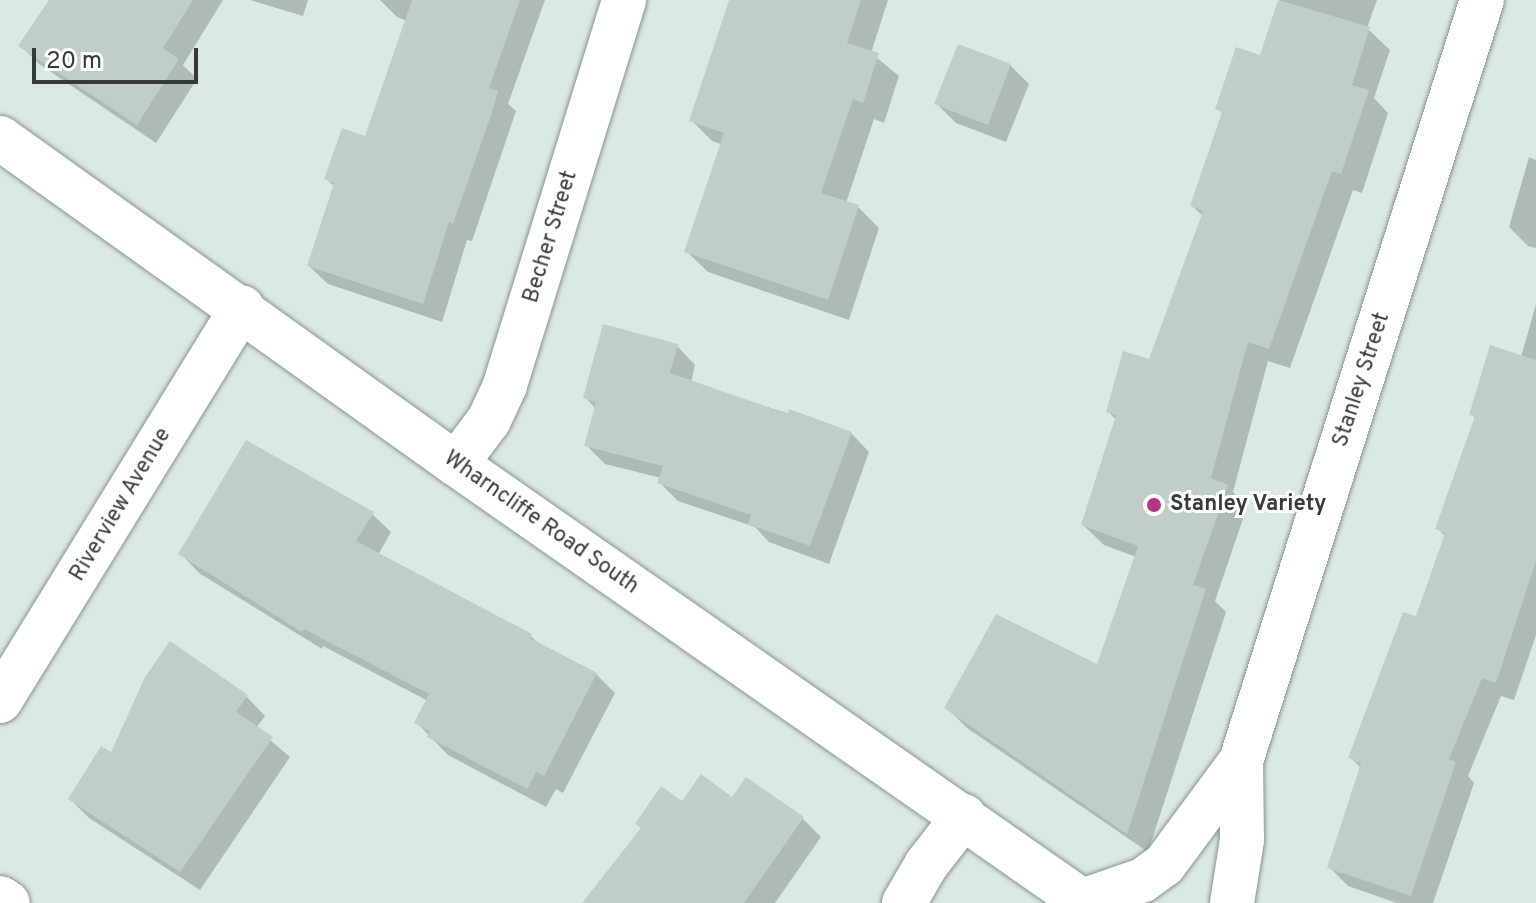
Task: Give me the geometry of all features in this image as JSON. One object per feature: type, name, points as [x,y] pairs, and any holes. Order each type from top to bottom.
[{"type":"main road","name":"Becher Street","points":[[456,464],[489,420],[505,385],[624,0]]},
{"type":"main road","name":"Stanley Street","points":[[1232,903],[1242,840],[1241,761],[1482,0]]},
{"type":"main road","name":"Wharncliffe Road South","points":[[0,138],[242,308],[456,464],[1083,902]]},
{"type":"main road","name":"Riverview Avenue","points":[[0,701],[242,308]]},
{"type":"main road","name":"Stanley Street","points":[[1083,902],[1143,880],[1164,865],[1241,761]]},
{"type":"main road","points":[[904,903],[926,865],[964,816]]},
{"type":"main road","points":[[0,898],[8,903]]},
{"type":"building","points":[[49,0],[193,0],[163,48],[179,59],[137,125],[18,46]]},
{"type":"building","points":[[412,0],[520,0],[489,88],[498,91],[491,115],[453,224],[449,222],[423,304],[307,266],[334,183],[324,179],[342,128],[365,136]]},
{"type":"building","points":[[729,0],[861,0],[847,43],[879,53],[863,103],[853,99],[821,193],[859,205],[828,300],[684,252],[724,133],[689,121]]},
{"type":"building","points":[[1278,0],[1370,27],[1352,85],[1369,90],[1341,174],[1332,171],[1269,349],[1248,342],[1211,478],[1228,485],[1193,585],[1206,589],[1127,834],[944,708],[996,614],[1097,664],[1138,546],[1081,525],[1116,415],[1106,412],[1123,351],[1149,359],[1203,211],[1190,206],[1222,112],[1215,109],[1236,47],[1260,55]]},
{"type":"building","points":[[958,44],[1011,64],[988,125],[934,104]]},
{"type":"building","points":[[603,324],[678,344],[670,373],[788,414],[789,409],[852,432],[810,546],[748,524],[751,515],[657,483],[663,466],[584,446],[596,402],[583,398]]},
{"type":"building","points":[[1490,345],[1536,360],[1536,561],[1496,683],[1482,678],[1449,759],[1456,762],[1411,896],[1327,868],[1361,763],[1348,758],[1403,612],[1416,616],[1445,533],[1435,529],[1475,416],[1469,415]]},
{"type":"building","points":[[246,440],[374,512],[356,541],[532,634],[530,638],[597,673],[544,776],[536,772],[527,789],[427,737],[430,731],[414,723],[429,694],[304,629],[302,632],[178,554]]},
{"type":"building","points":[[170,641],[248,695],[236,712],[273,737],[180,872],[68,799],[101,746],[111,752],[145,677]]},
{"type":"building","points":[[701,774],[732,797],[746,777],[804,817],[744,903],[582,903],[641,828],[635,824],[661,786],[682,801]]},
{"type":"place","name":"Stanley Variety","points":[[1154,505]]}]
